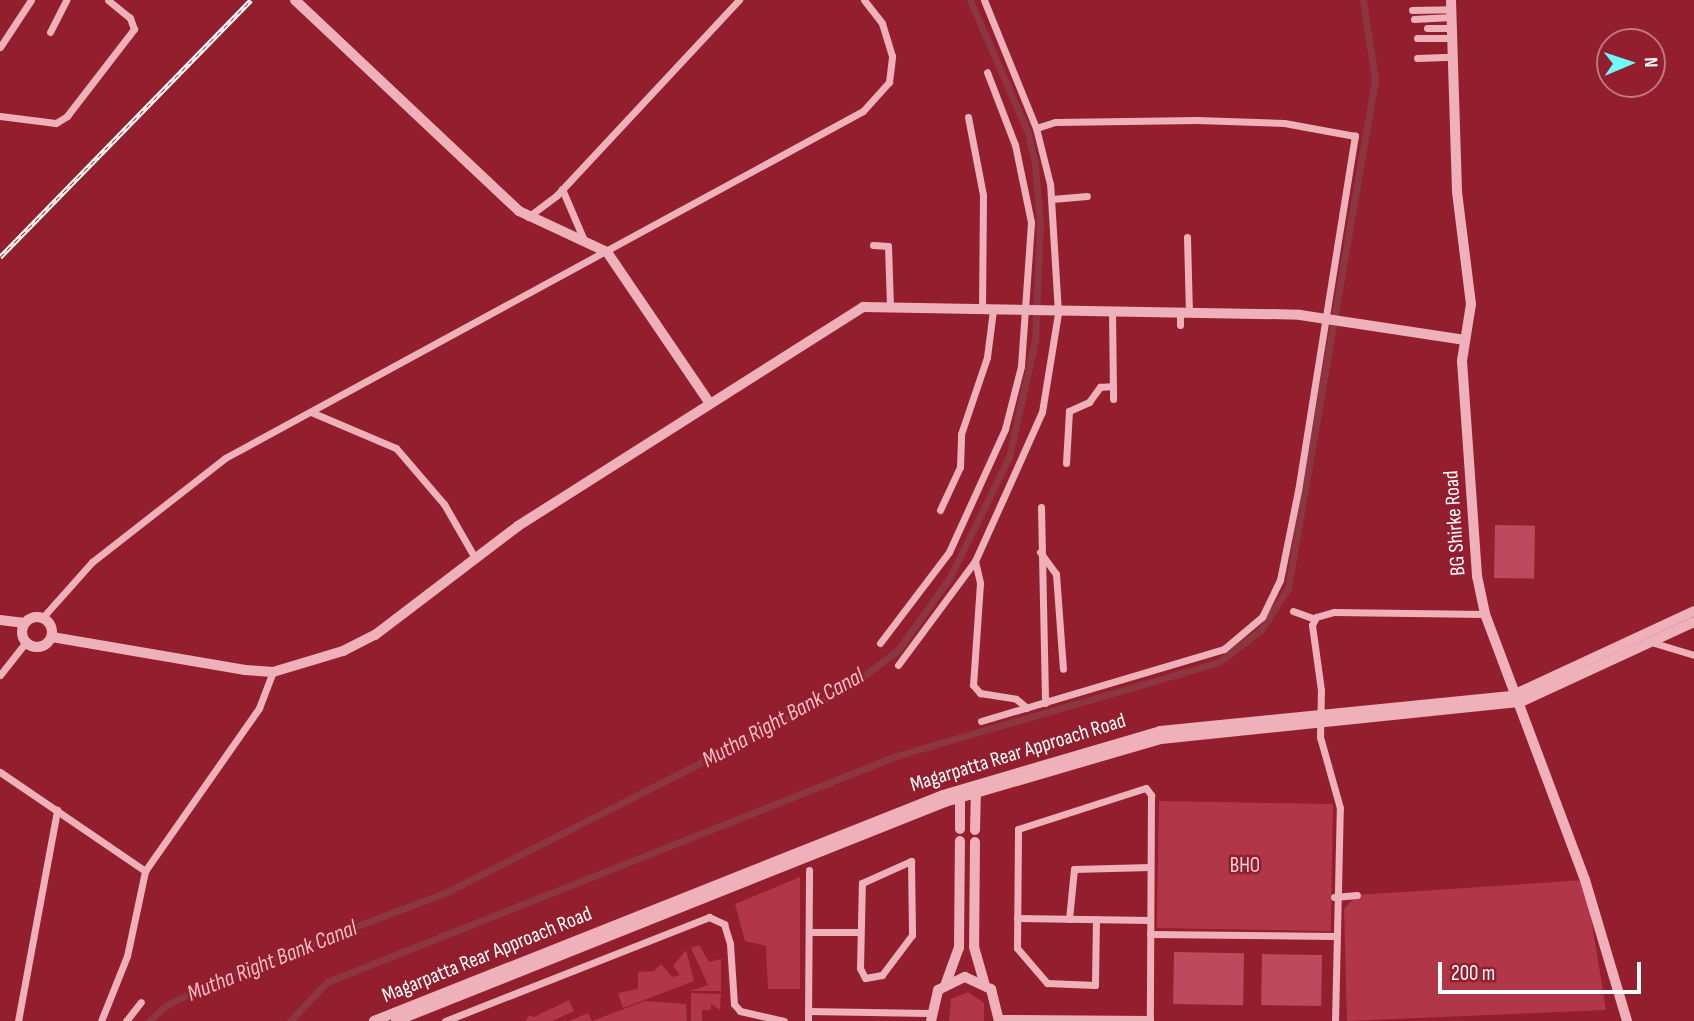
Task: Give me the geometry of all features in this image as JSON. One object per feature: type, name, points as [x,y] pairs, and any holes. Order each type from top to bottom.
[{"type":"street","points":[[0,47],[31,0]]},
{"type":"street","points":[[50,32],[66,0]]},
{"type":"street","points":[[0,116],[56,123],[67,116],[134,29],[130,18],[108,0]]},
{"type":"street","points":[[295,0],[528,217],[583,238],[607,253],[709,402]]},
{"type":"street","points":[[528,217],[562,189],[739,0]]},
{"type":"street","points":[[2,621],[25,624],[43,618],[93,561],[203,472],[607,253],[874,103],[889,82],[891,45],[864,0]]},
{"type":"street","points":[[898,665],[975,561],[1042,412],[1054,312],[1052,199],[1036,128],[984,0]]},
{"type":"street","points":[[1413,14],[1451,18]]},
{"type":"street","points":[[1427,28],[1451,18]]},
{"type":"street","points":[[1417,38],[1451,18]]},
{"type":"street","name":"BG Shirke Road","points":[[1451,18],[1457,192],[1471,304],[1462,361],[1473,528],[1485,614],[1520,697],[1585,880],[1628,1021]]},
{"type":"street","points":[[1417,58],[1452,57]]},
{"type":"street","points":[[880,643],[949,551],[980,489],[1005,429],[1031,310],[1031,222],[1016,145],[987,72]]},
{"type":"street","points":[[968,117],[983,195],[982,309]]},
{"type":"street","points":[[981,721],[1224,649],[1262,617],[1280,580],[1328,318],[1355,136],[1284,122],[1055,122],[1036,128]]},
{"type":"street","points":[[562,189],[583,238]]},
{"type":"street","points":[[1052,199],[1087,196]]},
{"type":"street","points":[[1180,325],[1184,311],[1187,237]]},
{"type":"street","points":[[873,246],[888,246],[890,305]]},
{"type":"street","points":[[26,642],[38,647],[52,637],[273,672],[362,643],[475,558],[846,313],[890,305],[1054,312],[1184,311],[1328,318],[1465,341]]},
{"type":"street","points":[[940,510],[960,467],[961,434],[987,357],[993,310]]},
{"type":"street","points":[[1112,311],[1113,399]]},
{"type":"street","points":[[1066,463],[1069,411],[1089,402],[1100,387],[1113,386]]},
{"type":"street","points":[[311,412],[396,448],[444,504],[475,558]]},
{"type":"street","points":[[1041,507],[1045,703]]},
{"type":"street","points":[[1040,552],[1056,574],[1063,669]]},
{"type":"street","points":[[975,561],[981,583],[973,685],[980,693],[1016,699],[1027,708]]},
{"type":"street","points":[[1293,611],[1315,620],[1334,612],[1485,614]]},
{"type":"street","name":"Magarpatta Rear Approach Road","points":[[1648,638],[1694,611]]},
{"type":"street","points":[[43,618],[52,637]]},
{"type":"street","points":[[1315,620],[1322,753],[1340,808],[1333,936],[1335,1021]]},
{"type":"street","name":"Magarpatta Rear Approach Road","points":[[374,1021],[873,819],[1160,731],[1520,697],[1648,638],[1694,622]]},
{"type":"street","points":[[0,675],[26,642],[25,624]]},
{"type":"street","points":[[1648,638],[1694,655]]},
{"type":"street","points":[[102,1021],[127,956],[145,871],[259,708],[273,672]]},
{"type":"street","points":[[0,772],[145,871]]},
{"type":"street","points":[[975,842],[974,947],[984,983],[997,998],[999,1019],[1150,1018],[1152,794],[1146,788],[1023,823],[1017,835],[1020,954],[1047,983],[1060,987],[1097,982],[1096,919]]},
{"type":"street","points":[[975,830],[976,789]]},
{"type":"street","points":[[960,794],[960,829]]},
{"type":"street","name":"Magarpatta Rear Approach Road","points":[[396,1021],[960,794]]},
{"type":"street","points":[[18,1021],[57,810]]},
{"type":"street","points":[[808,1011],[930,1017],[959,948],[960,841]]},
{"type":"street","points":[[911,860],[914,928],[882,975],[861,975],[859,932],[864,879],[911,860]]},
{"type":"street","points":[[1069,919],[1074,869],[1150,867]]},
{"type":"street","points":[[808,1021],[809,870]]},
{"type":"street","points":[[1334,897],[1357,895]]},
{"type":"street","points":[[445,1021],[709,918],[724,924],[730,944],[734,1004],[740,1011],[784,1021]]},
{"type":"street","points":[[1017,918],[1150,920]]},
{"type":"street","points":[[809,932],[859,932]]},
{"type":"street","points":[[1150,934],[1333,936]]},
{"type":"street","points":[[946,983],[965,977],[984,983]]},
{"type":"street","points":[[126,1021],[141,1002]]},
{"type":"green space","name":"BHO","points":[[1159,801],[1333,804],[1331,931],[1157,928]]},
{"type":"green space","points":[[800,877],[800,989],[768,989],[766,946],[745,941],[735,904]]},
{"type":"green space","points":[[1585,880],[1606,1010],[1347,1021],[1344,909],[1357,895]]},
{"type":"green space","points":[[699,945],[709,962],[721,959],[721,991],[690,991],[708,985],[691,948]]},
{"type":"green space","points":[[686,950],[694,981],[623,1008],[618,993],[638,989],[638,972],[654,971],[661,964],[672,977],[680,975],[673,966]]},
{"type":"green space","points":[[968,992],[984,1003],[984,1021],[949,1021],[951,999]]},
{"type":"green space","points":[[691,993],[721,994],[720,1010],[711,1004],[711,1010],[702,1010],[702,1021],[691,1021]]},
{"type":"green space","points":[[569,1000],[574,1011],[552,1021],[526,1021],[529,1015],[534,1017]]},
{"type":"green space","points":[[645,1001],[686,1004],[687,1021],[592,1021]]},
{"type":"green space","points":[[588,1013],[592,1021],[569,1021]]},
{"type":"building","points":[[1495,525],[1535,526],[1534,579],[1494,578]]},
{"type":"building","points":[[1174,952],[1244,953],[1243,1005],[1173,1004]]},
{"type":"building","points":[[1262,954],[1322,955],[1321,1006],[1261,1005]]},
{"type":"waterway","name":"Mutha Right Bank Canal","points":[[149,1021],[165,1006],[217,979],[447,892],[848,688],[898,650],[950,577],[1009,457],[1035,341],[1040,224],[1035,164],[1028,133],[970,0]]},
{"type":"waterway","points":[[290,1021],[327,982],[896,756],[1219,662],[1261,630],[1288,588],[1375,80],[1363,0]]},
{"type":"railway","points":[[0,257],[251,0]]}]
